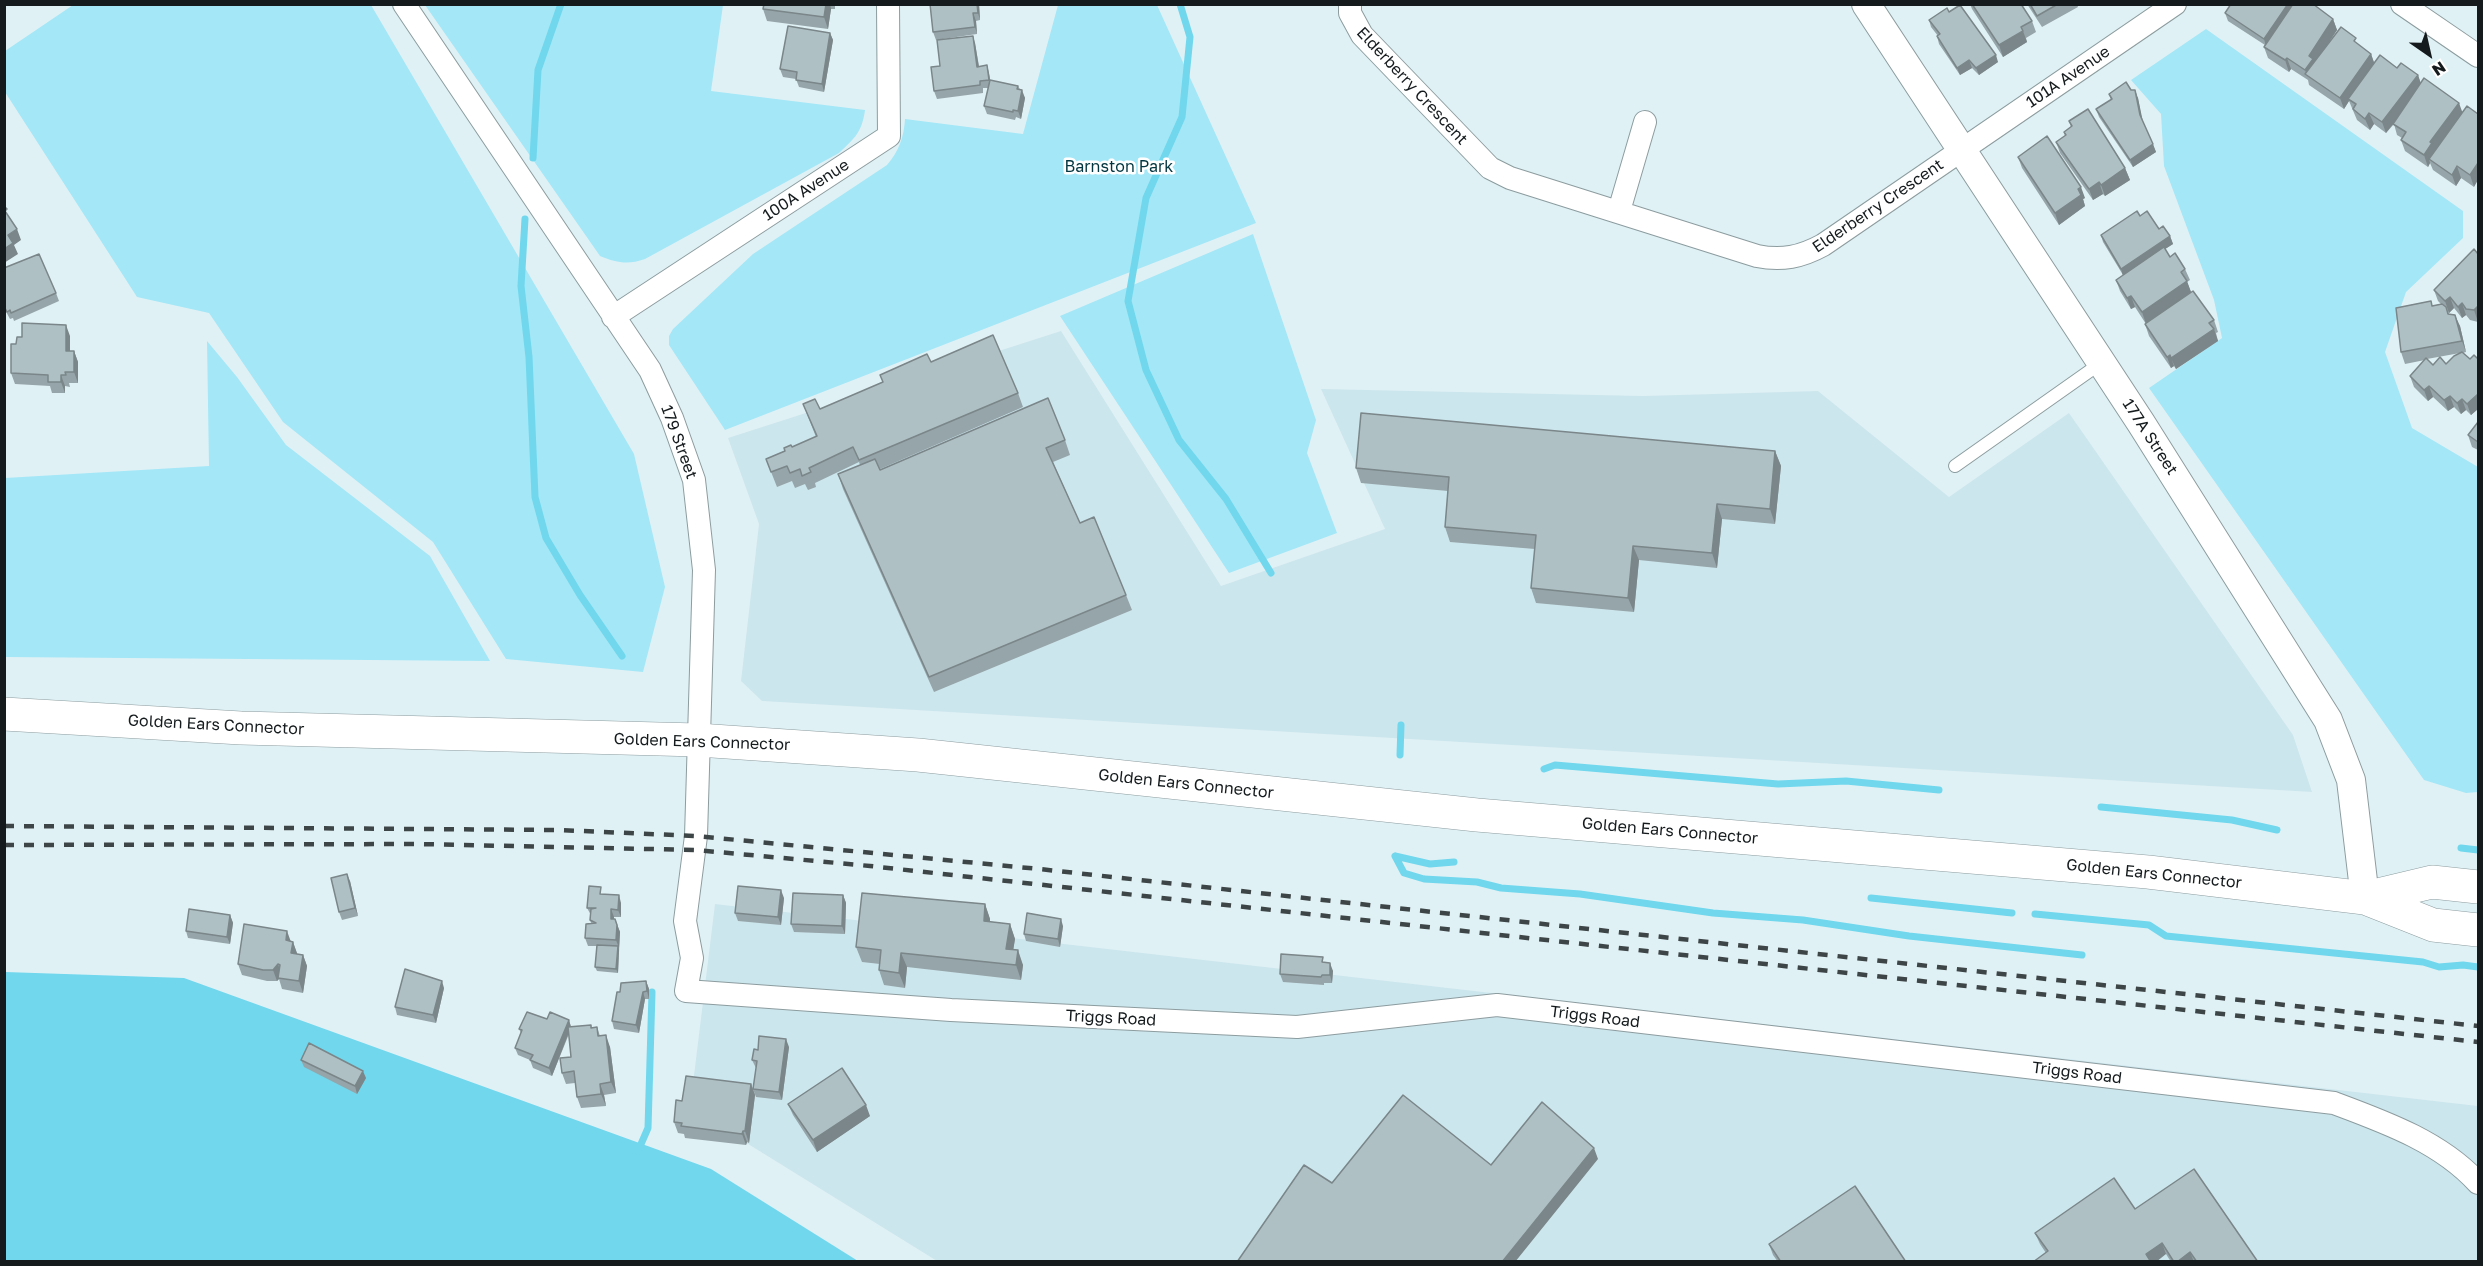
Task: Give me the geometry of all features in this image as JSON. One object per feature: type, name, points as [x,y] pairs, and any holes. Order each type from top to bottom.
[{"type":"main road","name":"Golden Ears Connector","points":[[4,714],[241,728],[698,740],[918,755],[1477,815],[2148,872],[2365,898],[2433,925],[2478,930]]},
{"type":"main road","name":"Golden Ears Connector","points":[[2365,898],[2432,882],[2478,887]]},
{"type":"street","name":"179 Street","points":[[404,4],[650,370],[672,418],[694,480],[704,570],[696,850],[685,921],[692,958],[686,991]]},
{"type":"street","name":"100A Avenue","points":[[614,317],[889,136],[888,4]]},
{"type":"street","name":"Elderberry Crescent","points":[[1350,4],[1350,13],[1362,35],[1483,163],[1510,178],[1757,256],[1791,258],[1823,244],[1962,149]]},
{"type":"street","name":"177A Street","points":[[1866,4],[2101,363],[2328,720],[2351,780],[2365,898]]},
{"type":"street","name":"101A Avenue","points":[[1962,149],[2175,4]]},
{"type":"street","points":[[2402,4],[2478,56]]},
{"type":"street","points":[[1619,211],[1645,122]]},
{"type":"street","name":"Triggs Road","points":[[686,991],[951,1010],[1298,1028],[1497,1005],[2334,1103],[2402,1128],[2465,1169],[2478,1183]]},
{"type":"lane","points":[[1955,466],[2101,363]]},
{"type":"shaded area","points":[[1061,331],[1221,586],[1385,529],[1321,389],[1643,396],[1818,391],[1949,497],[2069,413],[2293,735],[2312,792],[762,701],[741,681],[759,524],[728,438]]},
{"type":"shaded area","points":[[715,904],[2478,1106],[2478,1261],[937,1261],[690,1108]]},
{"type":"shaded area","points":[[5,972],[184,978],[711,1169],[858,1261],[5,1262]]},
{"type":"green space","points":[[73,5],[371,5],[634,454],[665,587],[643,672],[506,659],[433,542],[283,422],[209,313],[137,297],[5,92],[5,51]]},
{"type":"green space","points":[[425,5],[723,5],[711,91],[865,110],[864,118],[857,134],[839,153],[645,259],[628,263],[612,260],[600,256]]},
{"type":"green space","name":"Barnston Park","points":[[1058,5],[1157,5],[1256,223],[725,430],[669,345],[669,336],[673,329],[753,254],[887,165],[900,144],[905,119],[1023,134]]},
{"type":"green space","points":[[2206,29],[2463,211],[2463,238],[2406,292],[2385,352],[2412,428],[2478,467],[2478,792],[2466,793],[2424,780],[2149,388],[2222,338],[2214,300],[2164,166],[2161,114],[2131,80]]},
{"type":"green space","points":[[1253,234],[1316,420],[1307,453],[1337,533],[1229,573],[1060,316]]},
{"type":"green space","points":[[207,341],[237,377],[286,445],[430,556],[490,661],[5,657],[5,478],[209,466]]},
{"type":"building","points":[[764,4],[826,4],[824,17],[763,9]]},
{"type":"building","points":[[930,4],[977,4],[978,13],[973,13],[975,27],[933,32]]},
{"type":"building","points":[[1972,4],[2021,4],[2032,21],[2021,27],[2023,31],[1999,45]]},
{"type":"building","points":[[2030,4],[2058,4],[2037,16]]},
{"type":"building","points":[[2231,4],[2288,4],[2264,39],[2225,13]]},
{"type":"building","points":[[2293,4],[2313,4],[2333,19],[2309,56],[2313,59],[2305,70],[2264,47]]},
{"type":"building","points":[[1960,5],[1996,55],[1976,68],[1969,60],[1957,68],[1937,36],[1940,34],[1929,20],[1947,8],[1949,12]]},
{"type":"building","points":[[788,26],[830,33],[822,84],[796,80],[797,72],[780,69]]},
{"type":"building","points":[[2341,27],[2356,38],[2354,41],[2371,54],[2340,98],[2305,74]]},
{"type":"building","points":[[973,36],[977,67],[987,65],[989,80],[980,81],[980,85],[934,91],[931,67],[940,66],[937,40]]},
{"type":"building","points":[[2380,55],[2397,68],[2401,63],[2418,75],[2382,122],[2369,113],[2365,119],[2353,109],[2356,104],[2348,99]]},
{"type":"building","points":[[2424,78],[2459,103],[2430,142],[2432,143],[2424,155],[2401,140],[2406,132],[2393,124]]},
{"type":"building","points":[[990,80],[1018,86],[1017,89],[1022,90],[1018,111],[984,106]]},
{"type":"building","points":[[2126,82],[2131,90],[2135,90],[2140,115],[2153,144],[2130,160],[2096,109],[2112,99],[2109,94]]},
{"type":"building","points":[[2467,106],[2478,114],[2478,163],[2470,175],[2457,166],[2452,175],[2429,159]]},
{"type":"building","points":[[2088,109],[2125,168],[2101,185],[2099,182],[2089,189],[2056,142],[2066,135],[2064,132],[2072,126],[2069,121]]},
{"type":"building","points":[[2047,136],[2081,187],[2078,189],[2081,195],[2055,213],[2018,157]]},
{"type":"building","points":[[4,206],[17,229],[8,235],[13,243],[4,249]]},
{"type":"building","points":[[2137,211],[2140,216],[2147,211],[2159,229],[2163,226],[2170,236],[2121,269],[2101,235]]},
{"type":"building","points":[[2164,247],[2170,257],[2175,253],[2185,269],[2181,272],[2187,281],[2142,312],[2131,296],[2127,298],[2116,280]]},
{"type":"building","points":[[2474,249],[2478,254],[2478,306],[2474,310],[2466,309],[2462,303],[2458,307],[2450,297],[2445,301],[2434,290]]},
{"type":"building","points":[[39,254],[56,293],[11,313],[10,310],[7,312],[4,306],[4,268]]},
{"type":"building","points":[[2193,291],[2214,320],[2209,323],[2214,329],[2171,358],[2170,355],[2167,357],[2145,324]]},
{"type":"building","points":[[2431,301],[2432,306],[2442,304],[2446,307],[2448,314],[2455,315],[2462,341],[2401,352],[2396,308]]},
{"type":"building","points":[[22,323],[66,325],[66,351],[74,351],[74,372],[65,372],[66,375],[61,375],[61,382],[48,382],[48,375],[11,373],[11,344],[16,344],[17,337],[22,337]]},
{"type":"building","points":[[993,335],[1018,393],[859,460],[853,447],[809,468],[811,472],[802,476],[800,469],[790,473],[787,466],[771,472],[766,459],[785,451],[784,448],[817,436],[803,404],[815,399],[820,409],[883,382],[880,375],[927,354],[931,362]]},
{"type":"building","points":[[2462,352],[2470,359],[2474,355],[2478,359],[2478,394],[2467,404],[2462,399],[2457,403],[2450,396],[2444,400],[2429,386],[2424,390],[2410,376],[2426,358],[2433,365],[2440,357],[2446,364]]},
{"type":"building","points":[[1048,398],[1065,440],[1046,448],[1080,523],[1094,517],[1126,595],[929,677],[838,474],[875,459],[880,470]]},
{"type":"building","points":[[1361,413],[1775,451],[1770,509],[1717,504],[1712,553],[1633,546],[1628,598],[1531,588],[1536,535],[1445,527],[1449,477],[1356,468]]},
{"type":"building","points":[[2478,422],[2478,442],[2468,435]]},
{"type":"building","points":[[347,874],[355,908],[339,912],[331,878]]},
{"type":"building","points":[[589,886],[601,887],[600,894],[619,895],[618,910],[611,909],[611,919],[615,919],[617,925],[616,940],[585,938],[586,924],[596,923],[590,920],[591,909],[596,908],[587,908]]},
{"type":"building","points":[[738,886],[781,890],[778,917],[735,913]]},
{"type":"building","points":[[793,893],[843,895],[842,926],[791,924]]},
{"type":"building","points":[[862,893],[985,904],[984,921],[1010,924],[1006,949],[1018,950],[1016,965],[901,953],[899,973],[879,970],[881,950],[856,947]]},
{"type":"building","points":[[189,909],[230,915],[227,937],[186,931]]},
{"type":"building","points":[[1027,913],[1061,919],[1058,939],[1024,934]]},
{"type":"building","points":[[244,924],[287,931],[286,940],[293,942],[291,953],[303,955],[299,981],[278,978],[280,965],[278,964],[273,970],[263,970],[238,964]]},
{"type":"building","points":[[597,945],[618,946],[616,969],[595,967]]},
{"type":"building","points":[[1281,954],[1323,957],[1322,962],[1330,963],[1330,975],[1321,977],[1280,974]]},
{"type":"building","points":[[405,969],[442,981],[433,1015],[395,1007]]},
{"type":"building","points":[[646,981],[647,991],[643,992],[636,1025],[612,1021],[617,992],[620,992],[621,983]]},
{"type":"building","points":[[527,1012],[547,1019],[550,1012],[569,1020],[549,1068],[530,1060],[533,1055],[515,1048],[522,1030],[519,1029]]},
{"type":"building","points":[[591,1025],[591,1028],[597,1027],[598,1036],[606,1035],[611,1082],[600,1084],[601,1094],[577,1097],[574,1071],[562,1073],[560,1058],[571,1057],[568,1027]]},
{"type":"building","points":[[759,1036],[786,1039],[779,1092],[753,1089],[757,1061],[752,1060],[754,1049],[758,1050]]},
{"type":"building","points":[[309,1043],[363,1071],[355,1086],[301,1060]]},
{"type":"building","points":[[842,1068],[866,1105],[813,1140],[788,1104]]},
{"type":"building","points":[[686,1076],[751,1084],[745,1131],[742,1134],[681,1126],[682,1123],[674,1122],[676,1100],[682,1101]]},
{"type":"building","points":[[1403,1095],[1491,1165],[1542,1102],[1594,1148],[1502,1262],[1237,1262],[1304,1165],[1332,1183]]},
{"type":"building","points":[[2194,1169],[2258,1262],[2197,1262],[2190,1252],[2174,1262],[2162,1243],[2146,1254],[2151,1262],[2033,1262],[2048,1251],[2035,1233],[2114,1178],[2135,1209]]},
{"type":"building","points":[[1855,1186],[1906,1262],[1781,1262],[1769,1244]]},
{"type":"waterway","points":[[533,158],[538,70],[561,4]]},
{"type":"waterway","points":[[1180,4],[1190,37],[1182,117],[1146,198],[1128,301],[1146,370],[1179,440],[1226,499],[1271,573]]},
{"type":"waterway","points":[[525,219],[521,286],[529,357],[535,497],[546,538],[580,595],[622,656]]},
{"type":"waterway","points":[[1400,755],[1401,725]]},
{"type":"waterway","points":[[1544,769],[1555,765],[1778,784],[1846,781],[1939,790]]},
{"type":"waterway","points":[[2101,807],[2232,820],[2277,830]]},
{"type":"waterway","points":[[2461,848],[2478,850]]},
{"type":"waterway","points":[[1395,856],[1404,873],[1424,879],[1477,882],[1501,888],[1580,894],[1713,913],[1803,920],[1909,936],[2082,955]]},
{"type":"waterway","points":[[1395,856],[1430,864],[1454,862]]},
{"type":"waterway","points":[[1871,898],[2012,913]]},
{"type":"waterway","points":[[2035,914],[2149,925],[2166,936],[2423,962],[2439,967],[2463,965],[2478,967]]},
{"type":"waterway","points":[[638,1151],[648,1128],[652,992]]},
{"type":"railway","points":[[4,826],[559,830],[696,836],[1039,869],[2478,1026]]},
{"type":"railway","points":[[4,845],[417,844],[696,850],[870,866],[2478,1042]]}]
